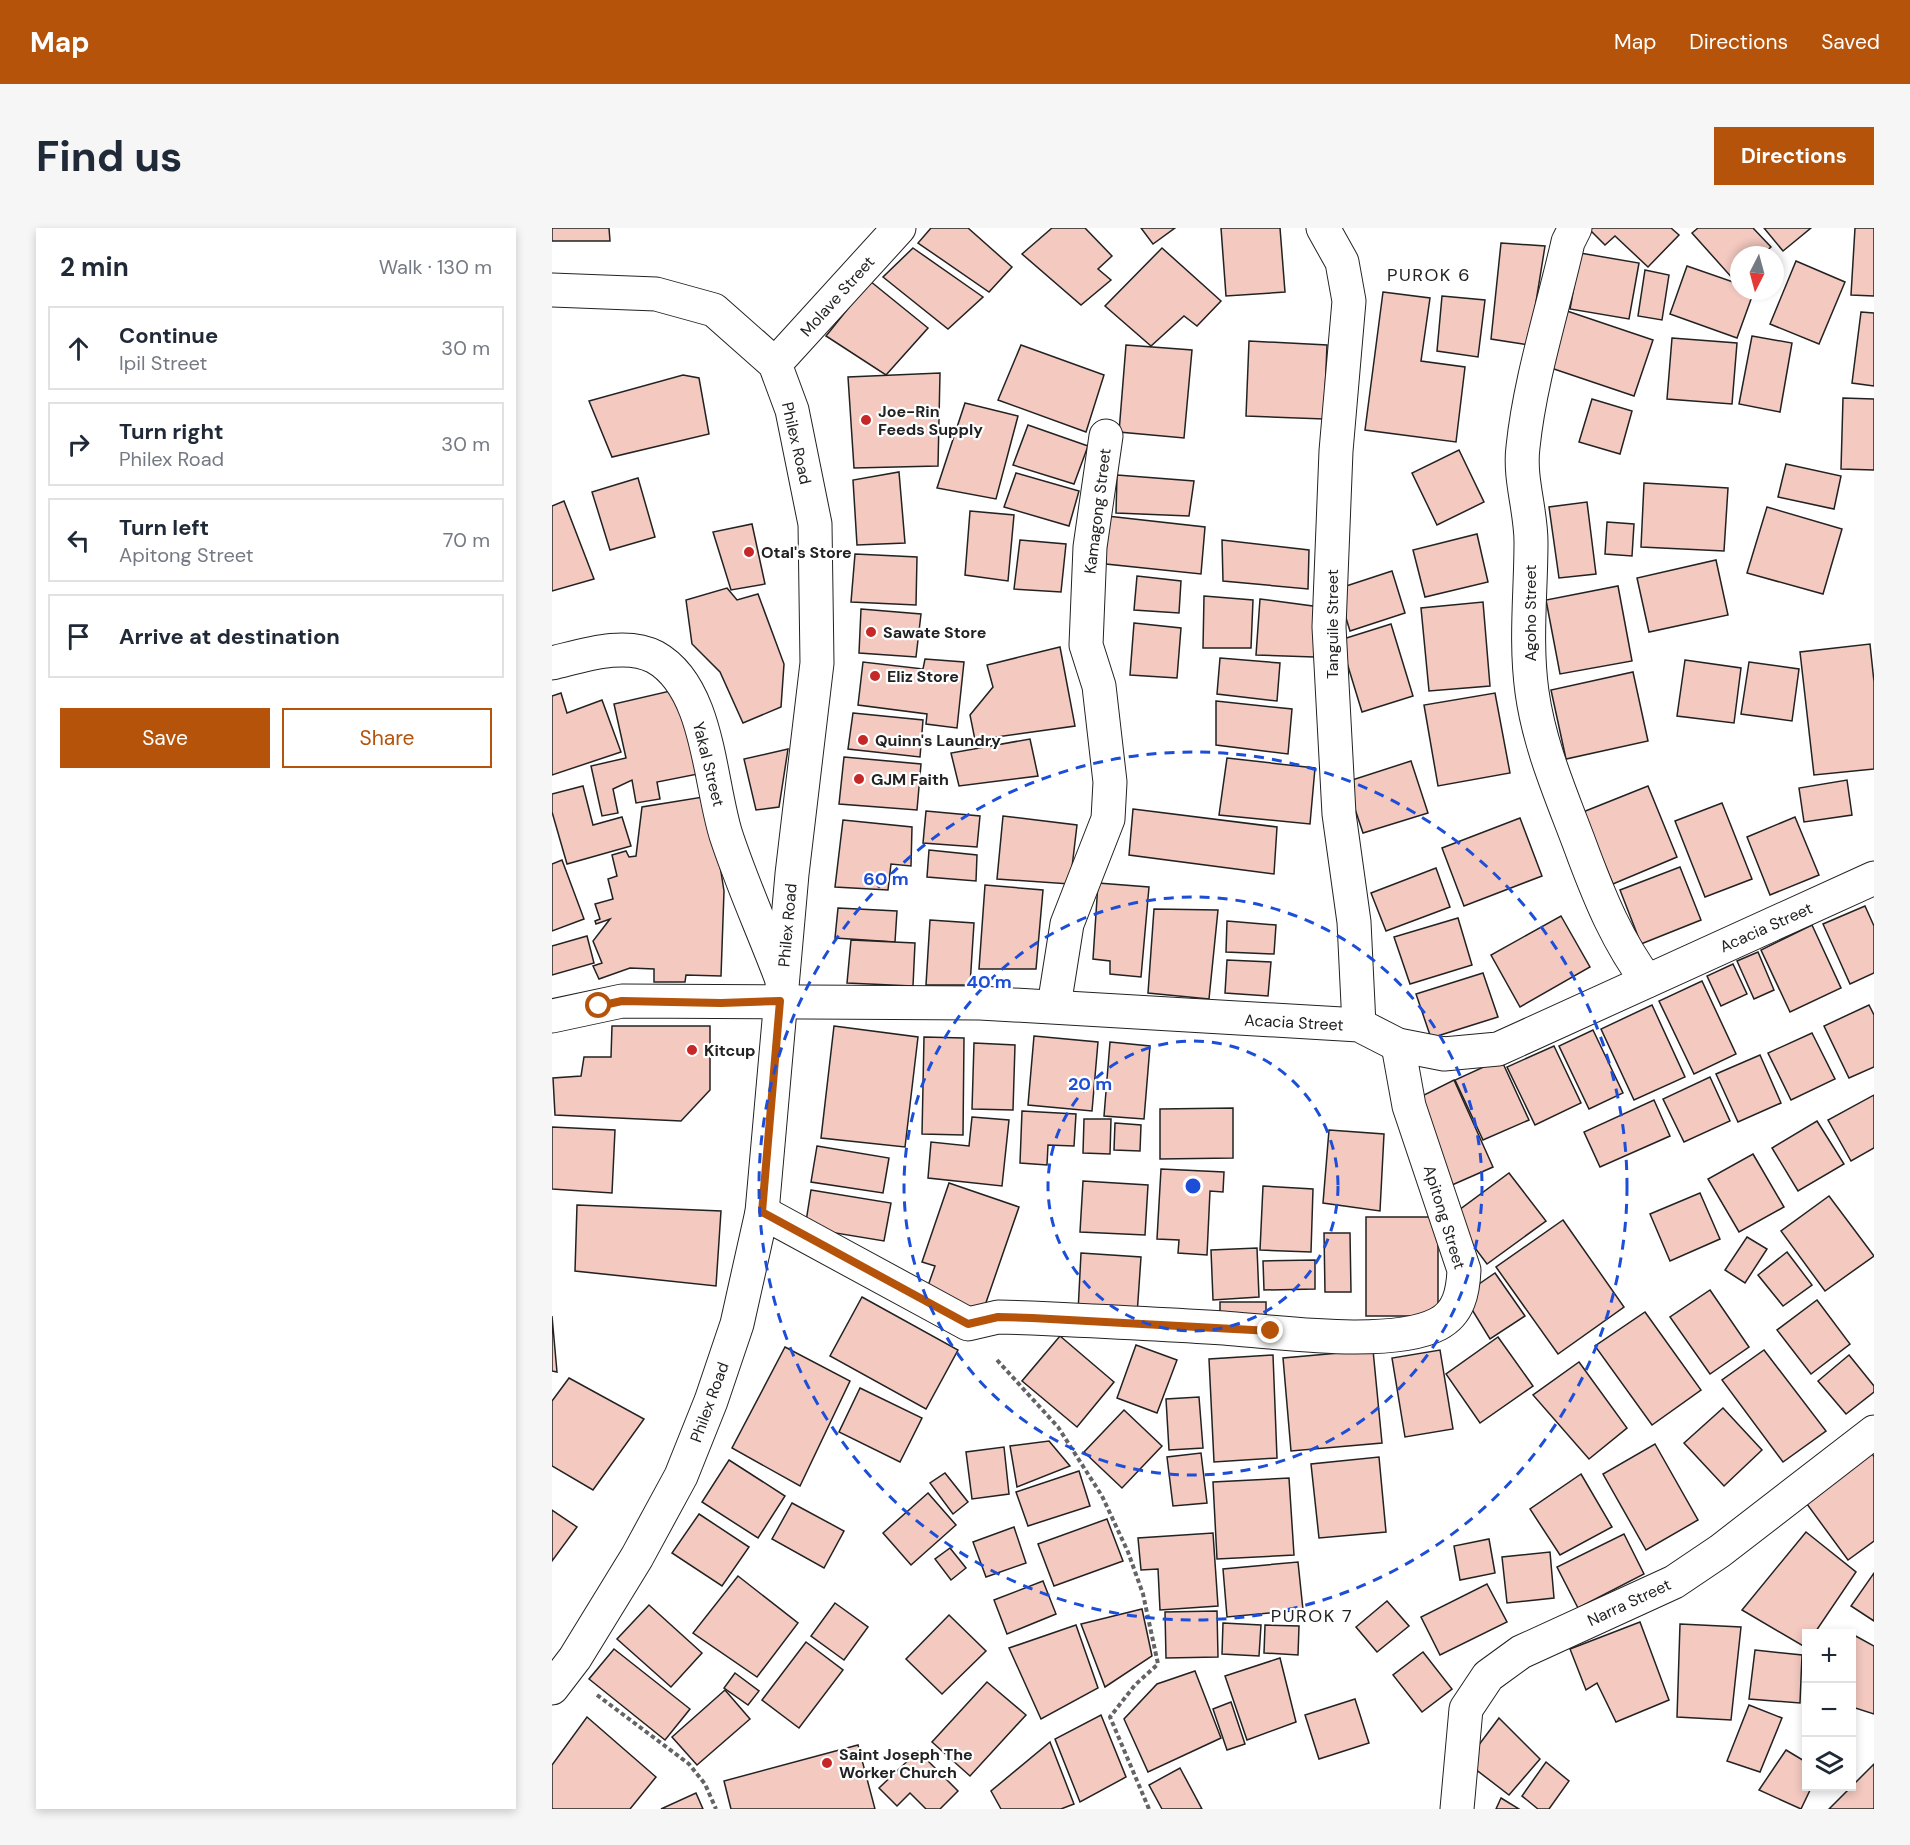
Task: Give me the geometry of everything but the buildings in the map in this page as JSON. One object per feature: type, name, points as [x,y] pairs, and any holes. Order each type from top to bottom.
[{"type":"street","name":"Molave Street","points":[[775,364],[900,228]]},
{"type":"street","name":"Tanguile Street","points":[[1323,228],[1342,262],[1349,300],[1336,451],[1329,627],[1339,814],[1354,922],[1359,1025]]},
{"type":"street","name":"Agoho Street","points":[[1575,228],[1568,242],[1532,394],[1523,448],[1523,484],[1531,539],[1527,603],[1532,691],[1541,738],[1555,785],[1595,887],[1625,952],[1647,981]]},
{"type":"street","name":"Philex Road","points":[[552,290],[656,294],[714,310],[775,364],[792,410],[815,525],[817,652],[781,991],[762,1212],[737,1324],[711,1401],[681,1476],[637,1557],[556,1683]]},
{"type":"street","name":"Kamagong Street","points":[[1054,1006],[1067,924],[1108,819],[1110,782],[1099,686],[1086,645],[1089,547],[1106,436]]},
{"type":"street","name":"Yakal Street","points":[[552,663],[624,650],[654,656],[678,675],[697,714],[726,834],[781,991]]},
{"type":"street","name":"Acacia Street","points":[[552,1016],[622,1001],[721,1003],[781,991],[1359,1025],[1398,1045],[1444,1054],[1498,1049],[1874,878]]},
{"type":"street","name":"Apitong Street","points":[[968,1324],[998,1317],[1032,1318],[1342,1336],[1415,1332],[1439,1323],[1456,1307],[1463,1291],[1464,1270],[1409,1106],[1398,1045]]},
{"type":"street","points":[[762,1212],[968,1324]]},
{"type":"street","name":"Narra Street","points":[[1457,1809],[1466,1708],[1488,1676],[1521,1652],[1674,1582],[1720,1551],[1874,1431]]},
{"type":"path","points":[[968,1324],[1008,1374],[1058,1426],[1102,1496],[1128,1552],[1143,1594],[1158,1664],[1135,1685],[1110,1717],[1149,1809]]},
{"type":"path","points":[[556,1683],[590,1690],[689,1764],[705,1784],[716,1809]]},
{"type":"place","name":"Joe-Rin Feeds Supply","points":[[866,420]]},
{"type":"place","name":"Otal's Store","points":[[749,552]]},
{"type":"place","name":"Sawate Store","points":[[871,632]]},
{"type":"place","name":"Eliz Store","points":[[875,676]]},
{"type":"place","name":"Quinn's Laundry","points":[[863,740]]},
{"type":"place","name":"GJM Faith","points":[[859,779]]},
{"type":"place","name":"Kitcup","points":[[692,1050]]},
{"type":"place","name":"Saint Joseph The Worker Church","points":[[827,1763]]},
{"type":"district","name":"PUROK 6","points":[[1429,275]]},
{"type":"district","name":"PUROK 7","points":[[1312,1616]]},
{"type":"route","points":[[599,1006],[622,1001],[721,1003],[780,1001],[762,1212],[968,1324],[998,1317],[1271,1331]]}]
